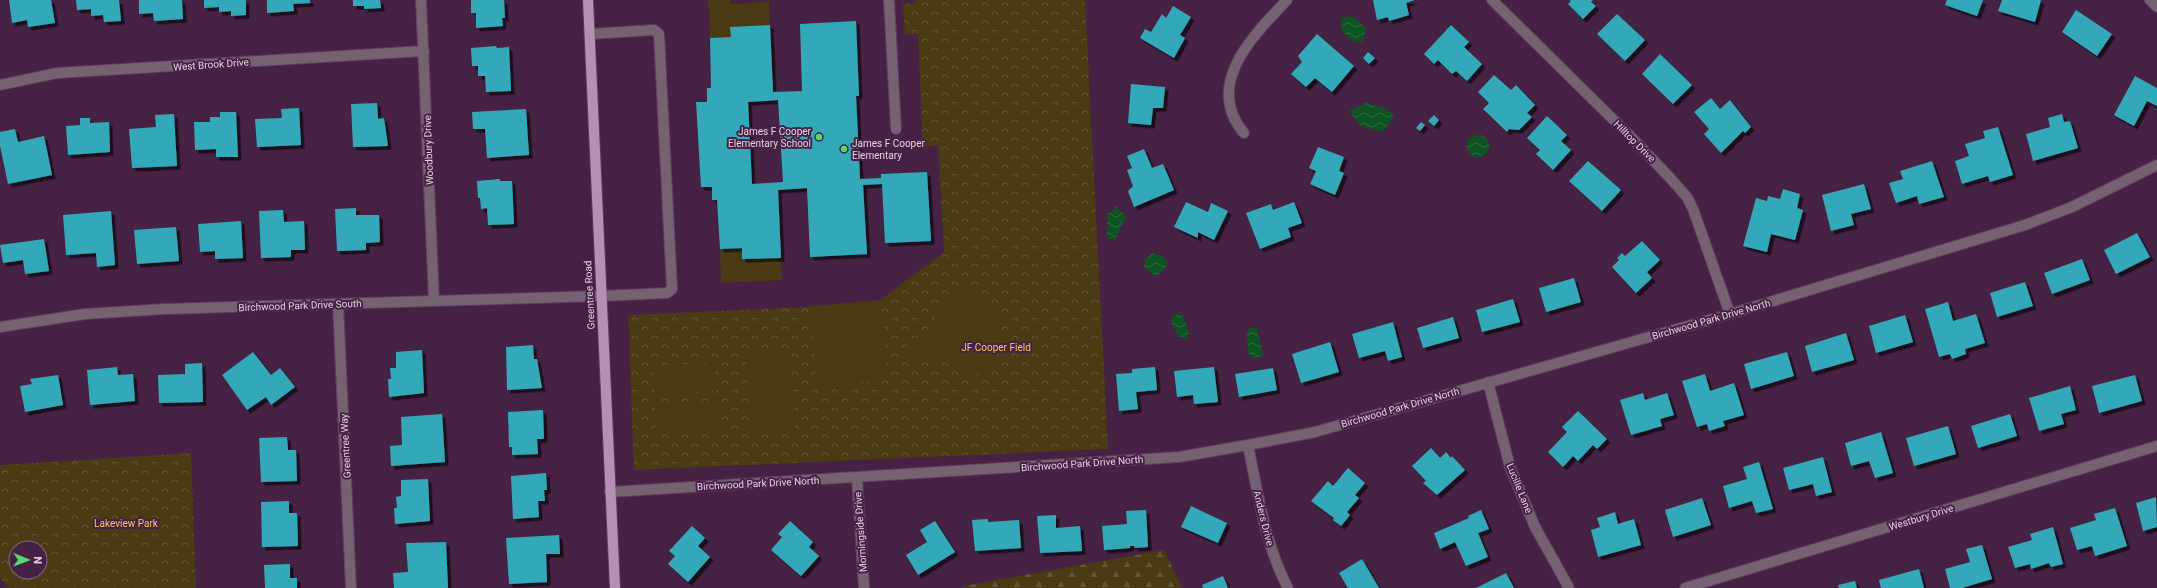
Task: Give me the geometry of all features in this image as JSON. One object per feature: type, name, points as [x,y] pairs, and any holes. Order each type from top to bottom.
[{"type":"main road","name":"Greentree Road","points":[[588,0],[615,588]]},
{"type":"street","name":"Woodbury Drive","points":[[421,0],[434,301]]},
{"type":"street","points":[[889,0],[896,129]]},
{"type":"street","points":[[1244,133],[1233,118],[1231,111],[1230,90],[1233,73],[1239,56],[1249,41],[1287,0]]},
{"type":"street","name":"Hilltop Drive","points":[[1492,0],[1633,139],[1687,197],[1693,209],[1730,314]]},
{"type":"street","points":[[2150,0],[2157,7]]},
{"type":"street","name":"Birchwood Park Drive South","points":[[0,327],[85,314],[139,310],[667,293],[672,289],[659,34],[654,30],[590,34]]},
{"type":"street","name":"West Brook Drive","points":[[0,85],[57,73],[424,50]]},
{"type":"street","name":"Birchwood Park Drive North","points":[[610,492],[1179,457],[1248,446],[1315,432],[1730,314],[2025,225],[2072,207],[2157,165]]},
{"type":"street","name":"Greentree Way","points":[[338,304],[351,588]]},
{"type":"street","name":"Lucille Lane","points":[[1488,382],[1510,466],[1535,527],[1569,588]]},
{"type":"street","name":"Anders Drive","points":[[1248,446],[1267,535],[1281,575],[1288,588]]},
{"type":"street","name":"Westbury Drive","points":[[1685,588],[2157,446]]},
{"type":"street","name":"Morningside Drive","points":[[857,477],[864,588]]},
{"type":"green space","points":[[708,0],[730,0],[731,4],[769,2],[770,25],[731,27],[731,37],[710,38]]},
{"type":"green space","name":"JF Cooper Field","points":[[916,0],[1085,0],[1108,449],[634,470],[628,315],[875,304],[944,252],[938,145],[923,147],[918,34],[905,35],[903,4],[916,3]]},
{"type":"green space","points":[[742,248],[743,259],[781,258],[782,280],[721,283],[720,249]]},
{"type":"green space","points":[[968,285],[984,296],[997,309],[1004,337],[996,359],[970,378],[941,360],[928,360],[921,363],[911,357],[907,348],[914,338],[923,338],[953,288]]},
{"type":"green space","points":[[881,300],[888,380],[817,386],[811,306]]},
{"type":"green space","points":[[791,352],[795,429],[750,431],[746,354]]},
{"type":"green space","points":[[715,363],[716,391],[655,394],[653,366]]},
{"type":"green space","points":[[717,401],[718,429],[657,433],[655,404]]},
{"type":"green space","name":"Lakeview Park","points":[[191,453],[196,588],[9,588],[0,578],[0,465]]},
{"type":"green space","points":[[1164,550],[1182,588],[963,588],[963,586]]},
{"type":"water","points":[[1352,16],[1366,28],[1363,42],[1354,42],[1342,31],[1341,18]]},
{"type":"water","points":[[1366,103],[1387,109],[1394,116],[1383,132],[1361,126],[1349,111]]},
{"type":"water","points":[[1478,135],[1486,138],[1489,146],[1486,154],[1478,157],[1470,154],[1467,146],[1470,138]]},
{"type":"water","points":[[1116,206],[1126,216],[1115,240],[1107,238],[1107,214],[1114,210]]},
{"type":"water","points":[[1152,253],[1162,256],[1168,263],[1163,271],[1155,276],[1144,267],[1145,260]]},
{"type":"water","points":[[1178,314],[1183,316],[1189,333],[1185,339],[1178,336],[1172,324],[1172,316]]},
{"type":"water","points":[[1250,328],[1257,328],[1263,355],[1255,359],[1248,353],[1247,333]]},
{"type":"building","points":[[9,0],[51,0],[55,23],[28,27],[27,20],[12,23]]},
{"type":"building","points":[[76,0],[119,0],[121,21],[104,22],[103,15],[91,16],[91,9],[77,10]]},
{"type":"building","points":[[139,0],[182,0],[183,19],[154,21],[153,13],[139,14]]},
{"type":"building","points":[[204,0],[246,0],[246,15],[231,16],[231,11],[219,12],[219,7],[204,8]]},
{"type":"building","points":[[267,0],[310,0],[310,3],[293,4],[294,11],[267,13]]},
{"type":"building","points":[[353,0],[380,0],[381,8],[364,9],[364,6],[353,6]]},
{"type":"building","points":[[471,0],[504,0],[505,18],[502,18],[503,26],[476,28],[476,13],[471,13]]},
{"type":"building","points":[[1373,0],[1415,0],[1406,3],[1409,15],[1389,21],[1388,17],[1377,20]]},
{"type":"building","points":[[1569,0],[1593,0],[1591,2],[1596,6],[1583,19],[1568,4],[1571,1]]},
{"type":"building","points":[[1947,0],[1983,0],[1977,16],[1945,5]]},
{"type":"building","points":[[2002,0],[2041,0],[2035,22],[1998,11]]},
{"type":"building","points":[[1173,6],[1191,17],[1180,35],[1185,38],[1174,58],[1140,38],[1145,29],[1151,32],[1162,14],[1166,18]]},
{"type":"building","points":[[2076,10],[2112,34],[2097,56],[2062,32]]},
{"type":"building","points":[[1617,14],[1645,40],[1625,61],[1597,34]]},
{"type":"building","name":"James F Cooper Elementary School","points":[[856,21],[859,96],[856,96],[860,179],[881,178],[881,174],[927,172],[931,241],[885,243],[882,184],[863,185],[867,254],[810,257],[807,188],[778,190],[781,258],[742,259],[742,248],[720,249],[717,200],[712,200],[712,187],[701,187],[696,102],[707,102],[707,88],[711,88],[710,38],[731,37],[730,27],[770,25],[773,92],[802,91],[800,24]],"holes":[[[778,100],[783,182],[752,184],[748,102]]]},
{"type":"building","points":[[1451,25],[1469,42],[1464,47],[1482,64],[1467,81],[1456,71],[1452,74],[1438,60],[1434,64],[1424,54]]},
{"type":"building","points":[[1317,34],[1354,66],[1332,92],[1315,78],[1306,87],[1291,74],[1302,62],[1298,56]]},
{"type":"building","points":[[496,46],[497,48],[509,47],[511,91],[486,92],[485,76],[478,76],[478,66],[472,66],[471,48]]},
{"type":"building","points":[[1368,52],[1375,58],[1369,64],[1363,58]]},
{"type":"building","points":[[1660,54],[1692,85],[1673,104],[1642,74]]},
{"type":"building","points":[[1494,75],[1511,90],[1516,85],[1535,105],[1527,113],[1532,117],[1519,130],[1509,129],[1507,132],[1483,109],[1489,103],[1478,92]]},
{"type":"building","points":[[2135,76],[2157,88],[2157,106],[2147,101],[2134,126],[2114,115]]},
{"type":"building","points":[[1131,84],[1165,87],[1163,108],[1153,108],[1151,125],[1128,123]]},
{"type":"building","points":[[1711,98],[1720,109],[1730,100],[1751,127],[1745,133],[1743,131],[1721,153],[1704,134],[1709,129],[1694,112]]},
{"type":"building","points":[[377,103],[378,119],[384,118],[388,146],[353,147],[351,104]]},
{"type":"building","points":[[299,108],[301,145],[257,147],[255,119],[282,118],[281,109]]},
{"type":"building","points":[[526,109],[529,155],[487,158],[485,129],[473,129],[472,112]]},
{"type":"building","points":[[220,112],[236,112],[238,157],[216,157],[216,149],[195,150],[194,122],[210,122],[210,117],[220,117]]},
{"type":"building","points":[[174,114],[177,166],[132,168],[129,129],[156,127],[155,115]]},
{"type":"building","points":[[2062,114],[2064,122],[2070,121],[2078,148],[2033,161],[2026,134],[2050,127],[2048,118]]},
{"type":"building","points":[[1434,115],[1439,120],[1434,126],[1428,121]]},
{"type":"building","points":[[1547,116],[1567,135],[1561,141],[1571,150],[1553,170],[1536,154],[1540,150],[1527,138]]},
{"type":"building","points":[[80,118],[90,118],[90,123],[109,122],[110,152],[68,155],[66,126],[80,125]]},
{"type":"building","points":[[1421,122],[1425,125],[1420,131],[1416,128]]},
{"type":"building","points":[[1998,127],[2013,175],[1990,182],[1988,176],[1962,184],[1955,161],[1969,156],[1965,144],[1985,138],[1983,131]]},
{"type":"building","points":[[15,129],[18,142],[44,136],[52,175],[8,184],[0,146],[0,132]]},
{"type":"building","points":[[1318,147],[1344,157],[1339,171],[1344,173],[1335,195],[1310,184],[1316,171],[1309,168]]},
{"type":"building","points":[[1144,149],[1152,168],[1163,164],[1174,190],[1134,207],[1128,191],[1133,186],[1127,170],[1132,168],[1127,156]]},
{"type":"building","points":[[1588,161],[1621,190],[1602,211],[1569,181]]},
{"type":"building","points":[[1932,161],[1944,197],[1919,204],[1917,196],[1896,203],[1889,183],[1903,179],[1900,171]]},
{"type":"building","points":[[500,179],[500,181],[512,181],[514,224],[488,225],[487,208],[481,209],[480,198],[478,198],[477,181]]},
{"type":"building","points":[[1864,184],[1871,209],[1851,214],[1854,225],[1831,231],[1822,195]]},
{"type":"building","points":[[1783,189],[1800,194],[1797,208],[1803,210],[1795,240],[1771,234],[1767,252],[1743,246],[1756,198],[1767,201],[1768,196],[1780,199]]},
{"type":"building","points":[[1186,202],[1208,212],[1211,203],[1228,211],[1214,240],[1198,232],[1198,238],[1174,227]]},
{"type":"building","points":[[1294,202],[1302,223],[1288,228],[1291,237],[1260,249],[1246,213],[1271,204],[1273,210]]},
{"type":"building","points":[[356,208],[356,215],[379,215],[380,242],[366,243],[366,250],[337,251],[335,209]]},
{"type":"building","points":[[283,210],[284,222],[304,221],[305,250],[291,250],[291,257],[261,258],[259,211]]},
{"type":"building","points":[[111,211],[115,265],[97,267],[96,253],[66,255],[63,215]]},
{"type":"building","points":[[241,221],[243,258],[215,259],[215,251],[200,252],[198,224]]},
{"type":"building","points":[[176,227],[179,261],[137,264],[134,230]]},
{"type":"building","points":[[2137,233],[2150,257],[2116,274],[2104,250]]},
{"type":"building","points":[[44,239],[49,271],[25,274],[23,260],[3,263],[0,245]]},
{"type":"building","points":[[1642,241],[1660,260],[1647,272],[1652,278],[1636,293],[1612,267],[1619,260],[1617,258],[1622,253],[1625,256]]},
{"type":"building","points":[[2082,259],[2090,280],[2052,294],[2044,273]]},
{"type":"building","points":[[1574,278],[1581,302],[1546,312],[1539,288]]},
{"type":"building","points":[[2025,282],[2033,306],[1997,317],[1990,293]]},
{"type":"building","points":[[1513,299],[1520,322],[1482,332],[1476,310]]},
{"type":"building","points":[[1948,302],[1953,321],[1976,314],[1985,343],[1965,349],[1966,354],[1952,359],[1950,354],[1939,357],[1925,309]]},
{"type":"building","points":[[1905,315],[1913,342],[1876,353],[1869,326]]},
{"type":"building","points":[[1453,317],[1459,338],[1423,348],[1417,328]]},
{"type":"building","points":[[1393,322],[1402,357],[1388,361],[1385,351],[1359,358],[1352,334]]},
{"type":"building","points":[[1846,333],[1854,360],[1812,372],[1805,346]]},
{"type":"building","points":[[1330,342],[1339,372],[1301,383],[1292,354]]},
{"type":"building","points":[[533,345],[534,359],[537,359],[542,388],[507,390],[506,347]]},
{"type":"building","points":[[422,350],[424,393],[389,397],[388,379],[391,379],[390,368],[396,368],[396,352]]},
{"type":"building","points":[[253,352],[271,375],[280,368],[295,387],[271,405],[266,397],[247,410],[222,375]]},
{"type":"building","points":[[1787,352],[1794,376],[1751,389],[1744,364]]},
{"type":"building","points":[[202,363],[203,402],[159,403],[158,375],[185,374],[185,364]]},
{"type":"building","points":[[117,367],[118,375],[133,374],[135,401],[90,405],[87,370]]},
{"type":"building","points":[[1155,367],[1157,390],[1136,392],[1138,409],[1119,411],[1116,374],[1132,373],[1132,369]]},
{"type":"building","points":[[1214,367],[1218,402],[1194,404],[1193,395],[1177,397],[1174,371]]},
{"type":"building","points":[[1273,368],[1277,390],[1239,397],[1235,374]]},
{"type":"building","points":[[1705,374],[1710,391],[1734,383],[1744,415],[1723,421],[1725,426],[1709,431],[1707,424],[1697,427],[1682,381]]},
{"type":"building","points":[[58,375],[63,405],[25,412],[20,386],[32,384],[30,379]]},
{"type":"building","points":[[2135,375],[2142,401],[2099,413],[2092,386]]},
{"type":"building","points":[[2070,386],[2076,410],[2061,414],[2064,424],[2039,431],[2029,398]]},
{"type":"building","points":[[1643,393],[1645,400],[1667,393],[1674,415],[1660,419],[1662,426],[1631,435],[1620,400]]},
{"type":"building","points":[[543,410],[544,439],[537,439],[538,454],[512,455],[512,447],[509,447],[508,412]]},
{"type":"building","points":[[1578,411],[1607,439],[1597,449],[1593,445],[1578,461],[1573,456],[1563,467],[1548,452],[1567,432],[1562,427]]},
{"type":"building","points":[[442,414],[445,462],[391,466],[390,446],[402,445],[401,417]]},
{"type":"building","points":[[2010,414],[2017,436],[1978,448],[1971,426]]},
{"type":"building","points":[[1948,426],[1956,454],[1914,466],[1906,438]]},
{"type":"building","points":[[1881,432],[1893,473],[1875,478],[1869,461],[1851,466],[1845,443]]},
{"type":"building","points":[[287,437],[288,450],[296,450],[297,481],[261,482],[259,438]]},
{"type":"building","points":[[1431,448],[1440,458],[1446,452],[1451,458],[1452,456],[1465,470],[1437,495],[1423,483],[1426,481],[1412,466]]},
{"type":"building","points":[[1823,457],[1832,492],[1816,496],[1813,484],[1789,490],[1783,468]]},
{"type":"building","points":[[1759,462],[1773,509],[1756,513],[1752,501],[1729,508],[1723,486],[1747,479],[1743,467]]},
{"type":"building","points":[[1348,468],[1365,483],[1355,495],[1359,498],[1347,512],[1350,515],[1341,526],[1333,520],[1334,518],[1311,501],[1328,481],[1333,486]]},
{"type":"building","points":[[546,473],[547,490],[544,490],[545,501],[538,501],[539,517],[513,519],[511,476]]},
{"type":"building","points":[[428,479],[430,521],[395,524],[394,508],[397,508],[396,497],[401,496],[401,480]]},
{"type":"building","points":[[2156,497],[2157,527],[2143,531],[2136,503]]},
{"type":"building","points":[[1702,498],[1711,525],[1673,537],[1665,510]]},
{"type":"building","points":[[289,501],[289,513],[297,513],[298,546],[262,547],[261,502]]},
{"type":"building","points":[[1191,506],[1227,523],[1218,543],[1181,527]]},
{"type":"building","points":[[2115,508],[2127,546],[2095,556],[2092,546],[2077,550],[2070,528],[2096,520],[2094,514]]},
{"type":"building","points":[[1146,510],[1148,547],[1134,548],[1135,546],[1130,546],[1130,548],[1104,550],[1102,526],[1127,524],[1126,511]]},
{"type":"building","points":[[1481,510],[1489,529],[1478,533],[1488,557],[1466,566],[1455,542],[1440,549],[1434,533],[1469,518],[1468,516]]},
{"type":"building","points":[[1615,512],[1618,524],[1634,519],[1641,545],[1598,557],[1591,530],[1600,527],[1597,518]]},
{"type":"building","points":[[1056,515],[1056,528],[1080,526],[1082,551],[1040,553],[1037,516]]},
{"type":"building","points":[[988,519],[988,522],[1019,520],[1021,548],[975,551],[972,520]]},
{"type":"building","points":[[790,521],[813,542],[809,547],[819,556],[801,576],[771,550],[782,537],[778,534]]},
{"type":"building","points":[[935,521],[955,552],[918,575],[906,555],[927,542],[920,530]]},
{"type":"building","points":[[692,526],[705,538],[698,546],[710,557],[688,582],[668,564],[675,556],[669,551]]},
{"type":"building","points":[[2053,527],[2063,564],[2051,567],[2049,563],[2031,569],[2030,564],[2015,568],[2008,547],[2032,540],[2030,534]]},
{"type":"building","points":[[559,535],[560,554],[546,554],[547,582],[509,584],[506,538]]},
{"type":"building","points":[[446,542],[448,588],[394,588],[393,573],[408,572],[406,543]]},
{"type":"building","points":[[1982,545],[1992,579],[1962,588],[1950,588],[1945,569],[1970,562],[1966,549]]},
{"type":"building","points":[[1362,559],[1379,588],[1348,588],[1339,573]]},
{"type":"building","points":[[290,564],[290,578],[297,578],[297,588],[265,588],[264,565]]},
{"type":"building","points":[[1919,569],[1924,588],[1881,588],[1879,580]]},
{"type":"building","points":[[1506,573],[1514,588],[1476,588]]},
{"type":"building","points":[[1223,576],[1228,588],[1203,588],[1202,585]]},
{"type":"building","points":[[1855,581],[1857,588],[1839,588],[1838,585]]},
{"type":"place","name":"James F Cooper Elementary School","points":[[819,137]]},
{"type":"place","name":"James F Cooper Elementary","points":[[844,149]]}]
